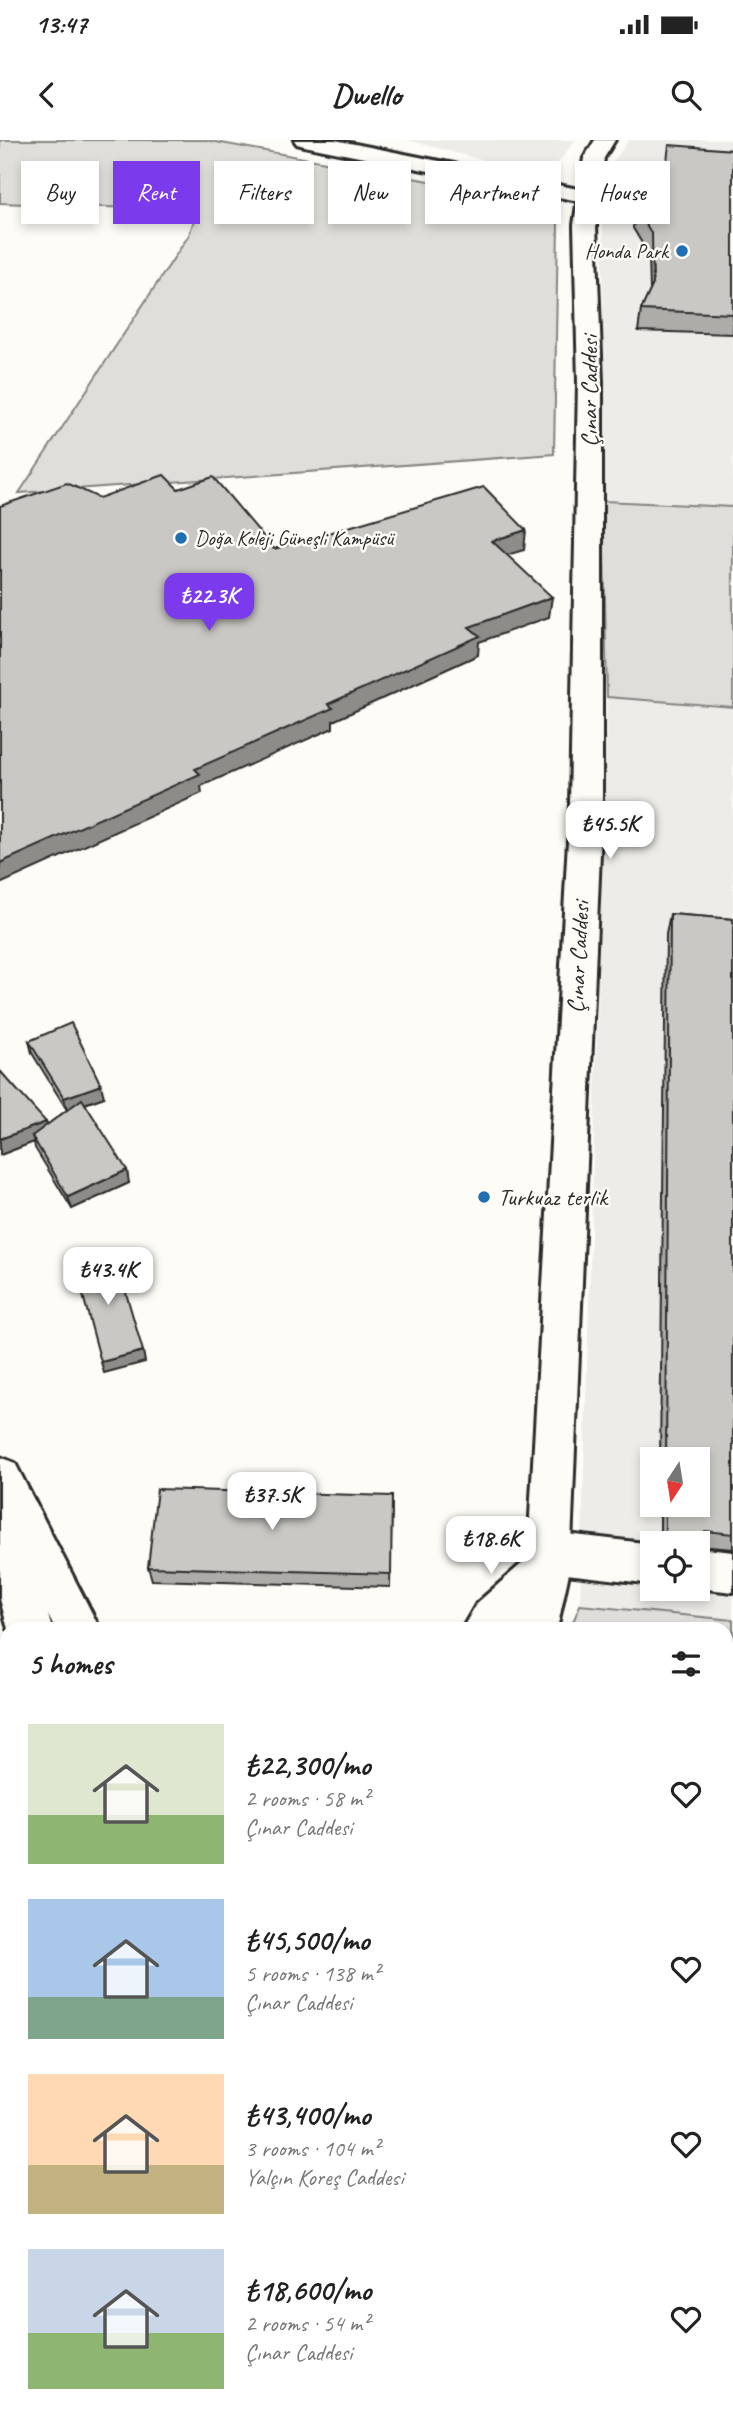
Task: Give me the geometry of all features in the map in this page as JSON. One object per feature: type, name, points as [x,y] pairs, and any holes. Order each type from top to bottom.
[{"type":"main road","points":[[304,140],[575,194]]},
{"type":"main road","name":"Çınar Caddesi","points":[[594,161],[605,140]]},
{"type":"main road","name":"Çınar Caddesi","points":[[536,1622],[549,1560],[586,804],[590,382],[585,224]]},
{"type":"main road","points":[[0,1476],[74,1622]]},
{"type":"main road","points":[[0,1519],[28,1622]]},
{"type":"main road","points":[[491,1622],[549,1560],[640,1564]]},
{"type":"main road","points":[[710,1570],[733,1572]]},
{"type":"shaded area","points":[[0,140],[205,140],[328,163],[328,224],[411,224],[411,178],[425,180],[425,224],[558,224],[554,454],[19,493],[189,235],[193,224],[200,224],[200,161],[113,161],[113,207],[99,207],[99,161],[21,161],[21,204],[0,203]]},
{"type":"shaded area","points":[[407,140],[575,140],[560,161],[487,161]]},
{"type":"shaded area","points":[[629,140],[733,140],[733,507],[603,501],[603,224],[670,224],[670,161],[614,161]]},
{"type":"shaded area","points":[[603,501],[733,507],[733,707],[607,697]]},
{"type":"shaded area","points":[[607,697],[733,707],[733,1620],[580,1605]]},
{"type":"shaded area","points":[[580,1605],[733,1620],[733,1622],[573,1622]]},
{"type":"building","points":[[669,145],[733,150],[733,314],[641,310],[653,284],[652,235],[645,224],[670,224],[670,161],[667,161]]},
{"type":"building","points":[[164,475],[178,489],[213,477],[274,549],[484,487],[526,530],[492,541],[552,597],[469,627],[480,636],[328,704],[333,708],[195,769],[200,774],[0,863],[0,506],[67,483],[99,498]]},
{"type":"building","points":[[670,914],[733,919],[733,1534],[665,1531],[665,1517],[710,1517],[710,1447],[666,1447]]},
{"type":"building","points":[[71,1023],[101,1085],[64,1098],[29,1041]]},
{"type":"building","points":[[0,1071],[46,1122],[0,1139]]},
{"type":"building","points":[[82,1099],[127,1170],[68,1197],[32,1136]]},
{"type":"building","points":[[114,1252],[143,1351],[101,1362],[74,1262]]},
{"type":"building","points":[[157,1489],[392,1496],[391,1574],[148,1567]]},
{"type":"place","name":"Honda Park","points":[[682,251]]},
{"type":"place","name":"Doğa Koleji Güneşli Kampüsü","points":[[181,538]]},
{"type":"place","name":"Turkuaz terlik","points":[[484,1197]]}]
